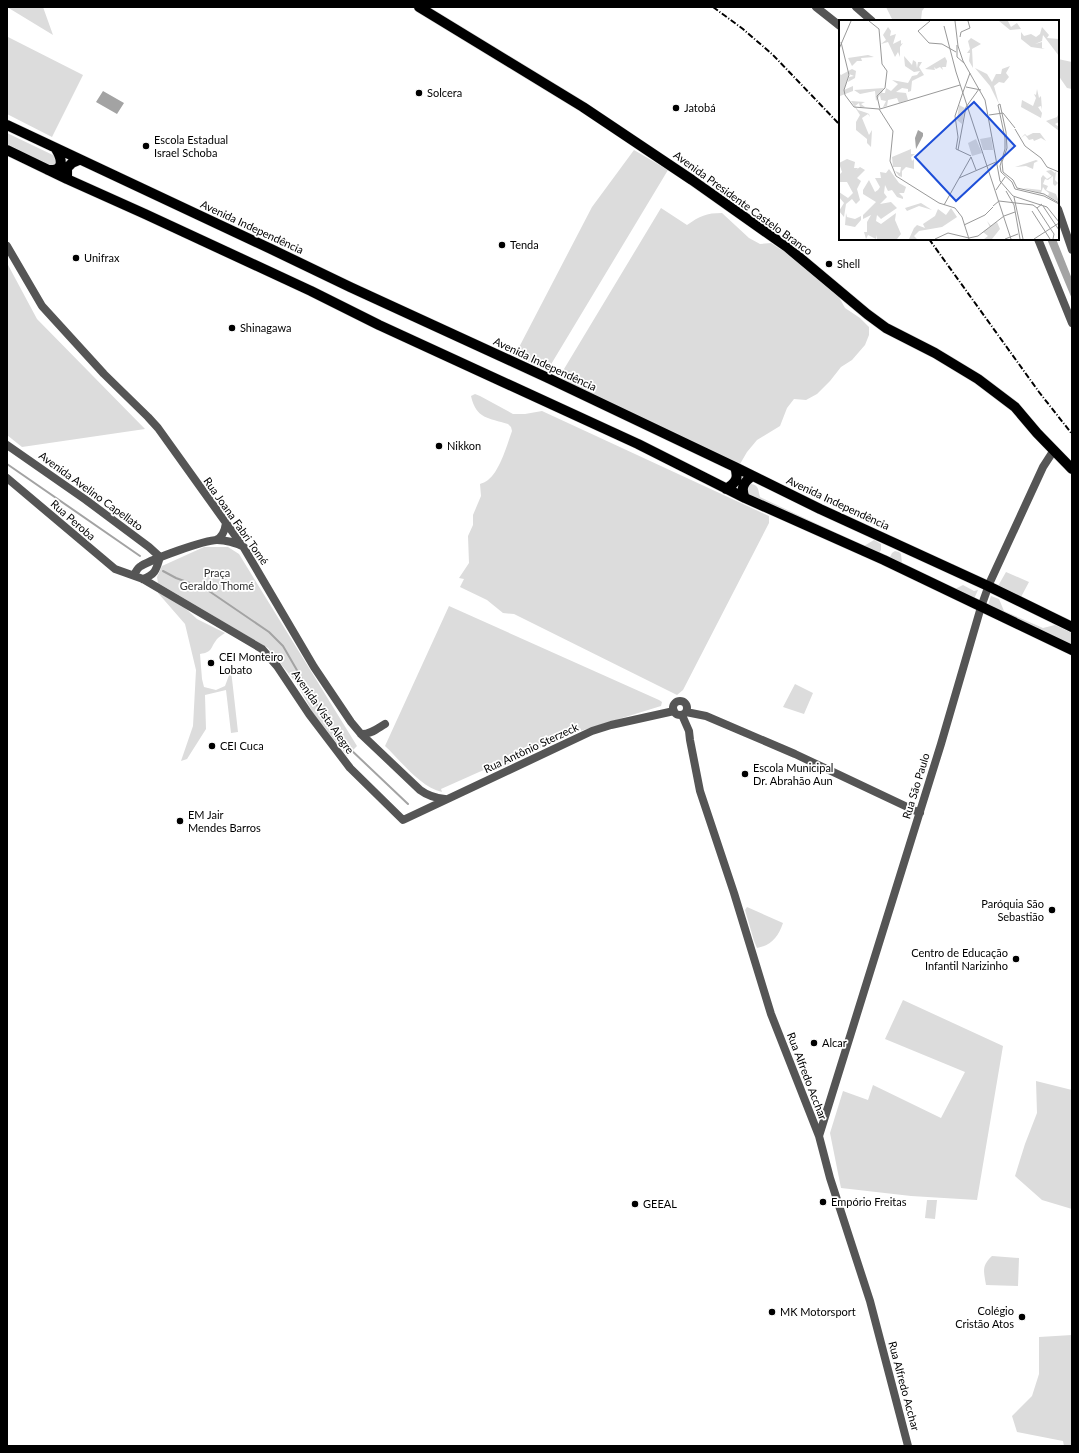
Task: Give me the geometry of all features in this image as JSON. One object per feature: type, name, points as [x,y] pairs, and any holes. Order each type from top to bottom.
[{"type":"main road","name":"Avenida Presidente Castelo Branco","points":[[419,7],[583,106],[698,184],[787,247],[886,328],[935,353],[978,379],[1015,407],[1072,469]]},
{"type":"main road","name":"Avenida Independência","points":[[7,125],[350,287],[548,378],[820,509],[988,586],[1072,627]]},
{"type":"main road","points":[[48,170],[57,169],[61,163],[61,157],[56,149]]},
{"type":"main road","points":[[7,150],[311,291],[379,325],[638,444],[726,489],[884,560],[1072,650]]},
{"type":"main road","points":[[67,179],[67,168],[72,163],[79,160]]},
{"type":"main road","points":[[726,489],[732,486],[736,481],[737,474],[735,467]]},
{"type":"main road","points":[[745,498],[742,492],[743,486],[749,478],[753,476]]},
{"type":"street","points":[[816,7],[839,25]]},
{"type":"street","points":[[856,7],[871,20]]},
{"type":"street","points":[[1059,212],[1072,250]]},
{"type":"street","points":[[1038,240],[1072,323]]},
{"type":"street","name":"Rua Joana Fabri Tomé","points":[[7,246],[42,306],[104,374],[153,422],[226,523],[244,548],[314,666],[351,722],[361,734],[427,796],[448,799]]},
{"type":"street","name":"Avenida Avelino Capellato","points":[[7,445],[86,500],[149,547],[160,557]]},
{"type":"street","name":"Rua São Paulo","points":[[819,1136],[920,812],[988,586],[1043,467],[1054,450]]},
{"type":"street","name":"Rua Peroba","points":[[7,478],[115,569]]},
{"type":"street","points":[[216,540],[223,534],[226,523]]},
{"type":"street","points":[[134,575],[137,569],[141,566],[160,557],[207,541],[216,540],[237,543],[244,548]]},
{"type":"street","points":[[143,579],[156,572],[160,557]]},
{"type":"street","name":"Avenida Vista Alegre","points":[[115,569],[143,579],[262,649],[277,666],[309,714],[350,768],[403,820]]},
{"type":"street","points":[[685,711],[683,701],[678,701],[674,706],[674,711],[678,715],[685,711],[700,714],[795,754],[920,812]]},
{"type":"street","name":"Rua Antônio Sterzeck","points":[[403,820],[592,731],[611,725],[674,711]]},
{"type":"street","name":"Rua Alfredo Acchar","points":[[685,711],[690,731],[690,740],[700,791],[753,953],[771,1014],[819,1136],[830,1178],[870,1301],[908,1446]]},
{"type":"street","points":[[361,734],[370,732],[386,724]]},
{"type":"green space","points":[[7,7],[43,7],[53,35]]},
{"type":"green space","points":[[886,7],[925,7],[922,11],[921,20],[892,20]]},
{"type":"green space","points":[[8,37],[83,75],[52,137],[7,114]]},
{"type":"green space","points":[[1059,59],[1072,62],[1072,89],[1067,88],[1059,76]]},
{"type":"green space","points":[[7,133],[57,157],[59,162],[50,168],[7,148]]},
{"type":"green space","points":[[634,150],[668,170],[547,371],[515,355],[592,207]]},
{"type":"green space","points":[[661,208],[687,225],[703,216],[722,213],[749,238],[760,244],[771,243],[780,249],[783,248],[839,297],[845,308],[860,318],[869,327],[869,335],[865,345],[852,360],[841,367],[817,394],[806,400],[794,399],[787,408],[780,426],[757,440],[747,452],[740,464],[606,402],[562,379],[561,374]]},
{"type":"green space","points":[[7,263],[37,319],[145,429],[22,447],[7,435]]},
{"type":"green space","points":[[475,394],[513,414],[525,414],[542,411],[769,516],[769,523],[683,690],[677,695],[514,614],[503,613],[487,600],[460,587],[464,579],[459,578],[469,563],[468,536],[473,525],[473,515],[481,496],[480,484],[487,481],[496,471],[503,457],[512,431],[508,424],[489,419],[476,409],[471,396]]},
{"type":"green space","points":[[751,484],[757,487],[760,497],[864,546],[874,540],[881,544],[881,550],[879,553],[747,495],[748,485]]},
{"type":"green space","name":"Praça Geraldo Thomé","points":[[204,547],[228,547],[239,554],[357,746],[347,756],[313,713],[297,684],[268,648],[158,583],[157,577],[162,566]]},
{"type":"green space","points":[[895,551],[901,554],[902,564],[955,589],[963,585],[974,591],[978,590],[973,601],[889,559]]},
{"type":"green space","points":[[1006,572],[1029,582],[1021,597],[998,586]]},
{"type":"green space","points":[[158,590],[184,607],[197,619],[225,633],[217,639],[209,651],[200,654],[204,687],[216,690],[225,686],[231,670],[238,732],[231,733],[226,690],[205,695],[206,729],[187,759],[181,761],[193,726],[196,670],[185,624],[158,593]]},
{"type":"green space","points":[[991,596],[999,599],[1004,611],[1043,628],[1055,625],[1072,633],[1072,647],[987,608]]},
{"type":"green space","points":[[449,606],[659,700],[662,702],[661,706],[564,736],[503,767],[497,764],[441,789],[442,792],[434,789],[426,785],[411,773],[385,746]]},
{"type":"green space","points":[[795,684],[813,693],[804,714],[783,707]]},
{"type":"green space","points":[[747,907],[783,923],[777,936],[767,945],[757,948],[745,910]]},
{"type":"green space","points":[[903,1000],[1003,1046],[977,1200],[911,1196],[841,1188],[830,1133],[843,1091],[868,1100],[873,1085],[941,1118],[965,1072],[885,1039]]},
{"type":"green space","points":[[1036,1081],[1072,1090],[1072,1209],[1042,1200],[1015,1176],[1037,1113]]},
{"type":"green space","points":[[927,1200],[937,1200],[935,1219],[925,1218]]},
{"type":"green space","points":[[992,1256],[1019,1258],[1018,1286],[986,1285],[984,1269],[986,1263]]},
{"type":"green space","points":[[1072,1335],[1072,1446],[1064,1446],[1063,1441],[1017,1432],[1012,1416],[1032,1396],[1039,1374],[1039,1337]]},
{"type":"shaded area","points":[[103,91],[124,103],[117,114],[96,102]]},
{"type":"shaded area","points":[[1047,240],[1056,240],[1072,279],[1072,299]]},
{"type":"waterway","points":[[7,464],[140,556]]},
{"type":"waterway","points":[[163,571],[176,578],[206,589],[269,632],[283,646],[328,724],[349,748],[408,804]]},
{"type":"railway","points":[[713,7],[743,29],[773,55],[839,124]]},
{"type":"railway","points":[[930,240],[1039,392],[1072,434]]},
{"type":"place","name":"Solcera","points":[[419,93]]},
{"type":"place","name":"Jatobá","points":[[676,108]]},
{"type":"place","name":"Escola Estadual Israel Schoba","points":[[146,146]]},
{"type":"place","name":"Tenda","points":[[502,245]]},
{"type":"place","name":"Unifrax","points":[[76,258]]},
{"type":"place","name":"Shell","points":[[829,264]]},
{"type":"place","name":"Shinagawa","points":[[232,328]]},
{"type":"place","name":"Nikkon","points":[[439,446]]},
{"type":"place","name":"CEI Monteiro Lobato","points":[[211,663]]},
{"type":"place","name":"CEI Cuca","points":[[212,746]]},
{"type":"place","name":"Escola Municipal Dr. Abrahão Aun","points":[[745,774]]},
{"type":"place","name":"EM Jair Mendes Barros","points":[[180,821]]},
{"type":"place","name":"Paróquia São Sebastião","points":[[1052,910]]},
{"type":"place","name":"Centro de Educação Infantil Narizinho","points":[[1016,959]]},
{"type":"place","name":"Alcar","points":[[814,1043]]},
{"type":"place","name":"Empório Freitas","points":[[823,1202]]},
{"type":"place","name":"GEEAL","points":[[635,1204]]},
{"type":"place","name":"MK Motorsport","points":[[772,1312]]},
{"type":"place","name":"Colégio Cristão Atos","points":[[1022,1317]]}]
